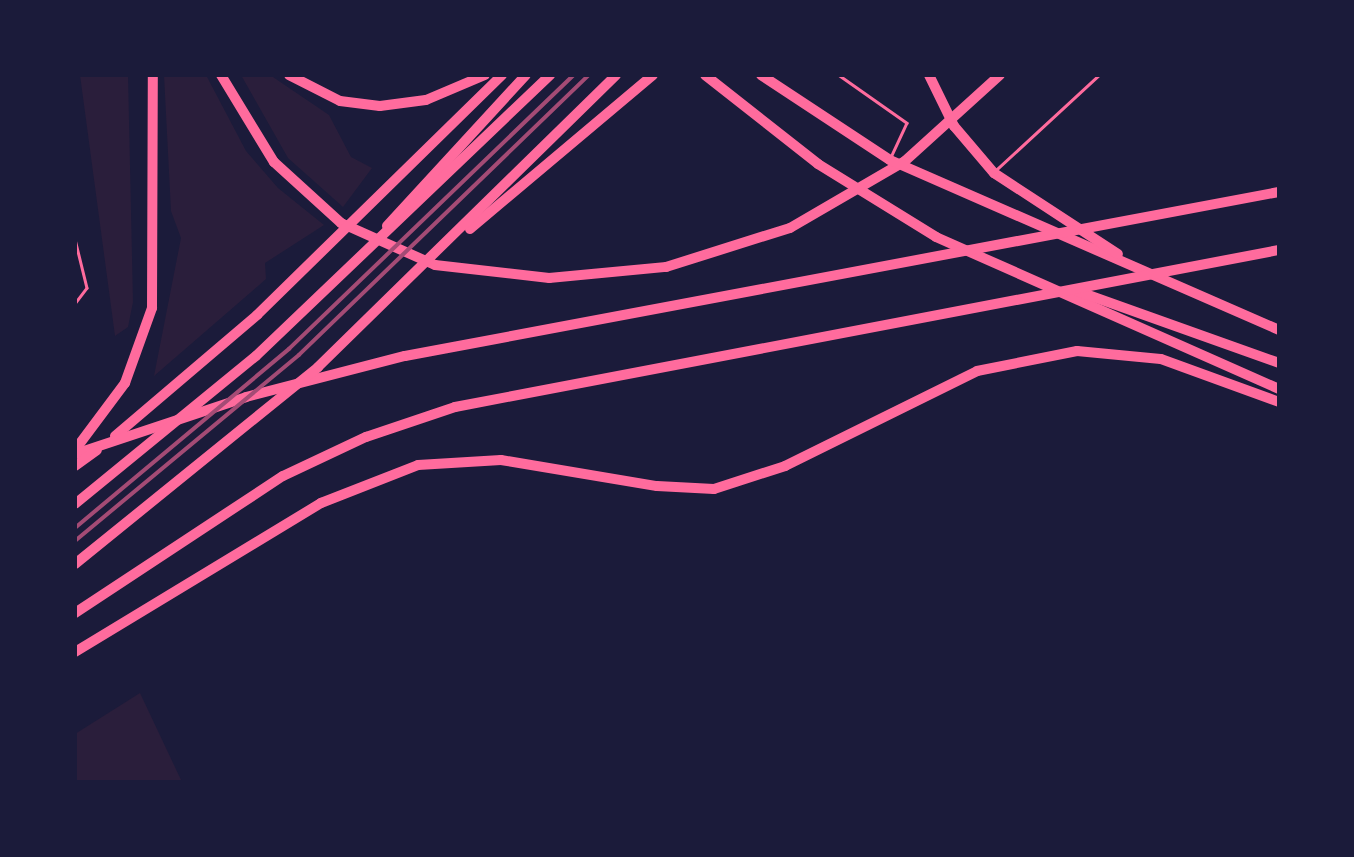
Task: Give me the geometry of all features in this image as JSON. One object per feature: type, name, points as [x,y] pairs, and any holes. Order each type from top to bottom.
[{"type":"highway","points":[[75,452],[117,398],[152,308],[153,75]]},
{"type":"highway","points":[[221,75],[262,148],[327,213],[402,254],[458,271],[549,278],[641,271],[743,246],[832,207],[905,161],[970,106],[1000,75]]},
{"type":"highway","points":[[289,75],[340,101],[380,106],[425,100],[485,75]]},
{"type":"highway","points":[[75,466],[257,315],[502,75]]},
{"type":"highway","points":[[346,272],[526,75]]},
{"type":"highway","points":[[75,504],[225,383],[346,272],[550,75]]},
{"type":"highway","points":[[75,564],[273,406],[414,275],[616,75]]},
{"type":"highway","points":[[414,275],[653,75]]},
{"type":"highway","points":[[705,75],[880,205],[1010,273],[1279,389]]},
{"type":"highway","points":[[761,75],[890,160],[1279,330]]},
{"type":"highway","points":[[929,75],[954,126],[994,173],[1138,268]]},
{"type":"highway","points":[[75,452],[362,365],[1279,192]]},
{"type":"highway","points":[[75,613],[256,491],[339,448],[425,416],[544,385],[1279,250]]},
{"type":"highway","points":[[1010,273],[1125,303],[1279,363]]},
{"type":"highway","points":[[75,652],[321,503],[418,465],[501,460],[657,486],[715,489],[785,466],[977,371],[1077,351],[1161,359],[1279,402]]},
{"type":"lane","points":[[839,75],[907,123],[890,160]]},
{"type":"lane","points":[[994,173],[1100,75]]},
{"type":"lane","points":[[75,239],[87,288],[75,304]]},
{"type":"shaded area","points":[[80,75],[128,75],[133,302],[128,327],[115,336]]},
{"type":"shaded area","points":[[164,75],[206,75],[246,151],[278,188],[324,225],[265,263],[266,279],[154,376],[181,238],[171,211]]},
{"type":"shaded area","points":[[241,75],[270,75],[329,115],[351,157],[372,168],[343,207],[288,158]]},
{"type":"shaded area","points":[[140,693],[182,782],[75,782],[75,734]]},
{"type":"railway","points":[[75,528],[289,349],[574,75]]},
{"type":"railway","points":[[75,541],[299,355],[589,75]]}]
